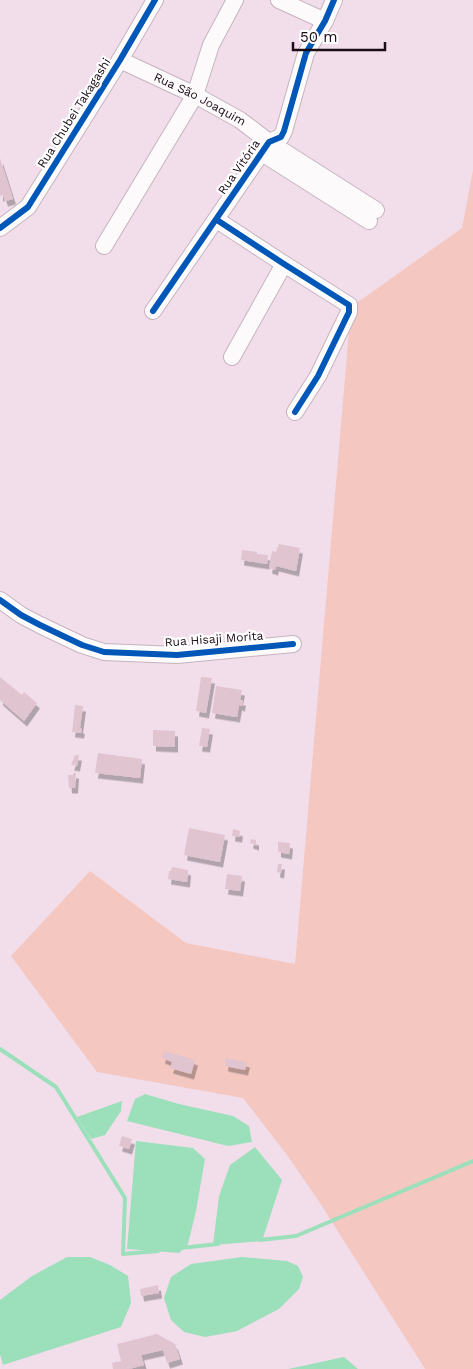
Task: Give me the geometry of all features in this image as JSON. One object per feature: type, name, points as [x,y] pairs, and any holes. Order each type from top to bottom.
[{"type":"street","name":"Rua Chubei Takagashi","points":[[0,228],[28,207],[120,60],[155,0]]},
{"type":"street","points":[[104,246],[195,95],[211,45],[235,0]]},
{"type":"street","points":[[279,0],[325,21]]},
{"type":"street","name":"Rua Vitória","points":[[153,311],[265,148],[281,136],[286,127],[306,53],[325,21],[334,0]]},
{"type":"street","name":"Rua São Joaquim","points":[[120,60],[195,95],[240,120],[265,148],[372,215]]},
{"type":"street","points":[[217,220],[349,304],[350,309],[318,376],[295,412]]},
{"type":"street","points":[[232,357],[284,264]]},
{"type":"street","name":"Rua Hisaji Morita","points":[[0,600],[21,615],[40,625],[82,645],[104,652],[176,655],[293,644]]},
{"type":"shaded area","points":[[473,170],[473,1369],[425,1369],[320,1203],[287,1155],[243,1098],[97,1072],[11,956],[90,871],[186,943],[295,964],[351,307],[462,228]]},
{"type":"shaded area","points":[[145,1094],[233,1116],[249,1126],[252,1142],[228,1146],[127,1121],[135,1099]]},
{"type":"shaded area","points":[[122,1101],[121,1111],[105,1135],[91,1139],[77,1117]]},
{"type":"shaded area","points":[[136,1141],[193,1148],[205,1159],[188,1244],[179,1253],[127,1249]]},
{"type":"shaded area","points":[[255,1147],[282,1180],[262,1241],[213,1245],[219,1196],[230,1165]]},
{"type":"shaded area","points":[[67,1257],[90,1257],[110,1265],[128,1276],[131,1303],[121,1327],[3,1365],[0,1354],[0,1300],[32,1276]]},
{"type":"shaded area","points":[[242,1257],[287,1261],[298,1266],[303,1277],[299,1289],[279,1309],[237,1331],[205,1337],[184,1332],[171,1320],[164,1298],[171,1277],[191,1264]]},
{"type":"shaded area","points":[[344,1357],[358,1369],[288,1369]]},
{"type":"building","points":[[0,158],[13,199],[5,201],[3,195],[0,196]]},
{"type":"building","points":[[279,544],[300,548],[296,571],[276,566],[275,570],[269,568],[272,551],[276,552]]},
{"type":"building","points":[[242,550],[268,555],[267,564],[241,560]]},
{"type":"building","points":[[0,677],[22,695],[24,692],[37,703],[24,721],[0,700]]},
{"type":"building","points":[[201,677],[212,678],[206,713],[196,711]]},
{"type":"building","points":[[216,686],[242,690],[240,700],[243,700],[242,706],[239,705],[237,717],[212,713]]},
{"type":"building","points":[[75,705],[83,706],[81,733],[72,732]]},
{"type":"building","points":[[202,728],[210,729],[207,747],[199,746]]},
{"type":"building","points":[[153,730],[175,731],[175,747],[153,746]]},
{"type":"building","points":[[98,753],[142,759],[140,778],[95,773]]},
{"type":"building","points":[[75,755],[79,755],[77,766],[71,765]]},
{"type":"building","points":[[73,773],[76,773],[75,788],[69,788],[68,775],[73,775]]},
{"type":"building","points":[[189,828],[225,835],[220,862],[184,855]]},
{"type":"building","points":[[233,829],[240,831],[239,837],[232,836]]},
{"type":"building","points":[[251,839],[256,840],[256,845],[250,843]]},
{"type":"building","points":[[278,842],[290,843],[289,854],[278,852]]},
{"type":"building","points":[[278,864],[282,864],[281,873],[277,872]]},
{"type":"building","points":[[172,867],[188,870],[187,882],[168,879],[169,871],[171,871]]},
{"type":"building","points":[[227,874],[242,876],[240,891],[225,889]]},
{"type":"building","points":[[164,1051],[195,1060],[191,1074],[170,1068],[172,1062],[162,1058]]},
{"type":"building","points":[[226,1058],[247,1062],[245,1070],[225,1066]]},
{"type":"building","points":[[122,1136],[132,1139],[129,1149],[119,1146]]},
{"type":"building","points":[[158,1285],[159,1293],[141,1296],[140,1289]]},
{"type":"building","points":[[157,1334],[175,1344],[180,1359],[167,1363],[163,1350],[141,1355],[144,1365],[129,1369],[113,1369],[112,1363],[121,1361],[117,1344]]},
{"type":"waterway","points":[[0,1049],[56,1087],[125,1198],[123,1254],[158,1251]]},
{"type":"waterway","points":[[260,1240],[296,1236],[473,1161]]},
{"type":"waterway","points":[[180,1248],[218,1244]]},
{"type":"cycle path","points":[[0,228],[28,207],[120,60],[155,0]]},
{"type":"cycle path","points":[[153,311],[269,142],[281,137],[306,53],[325,21],[334,0]]},
{"type":"cycle path","points":[[217,220],[349,305],[349,312],[318,376],[295,412]]},
{"type":"cycle path","points":[[0,600],[21,615],[40,625],[82,645],[104,652],[177,655],[293,644]]}]
